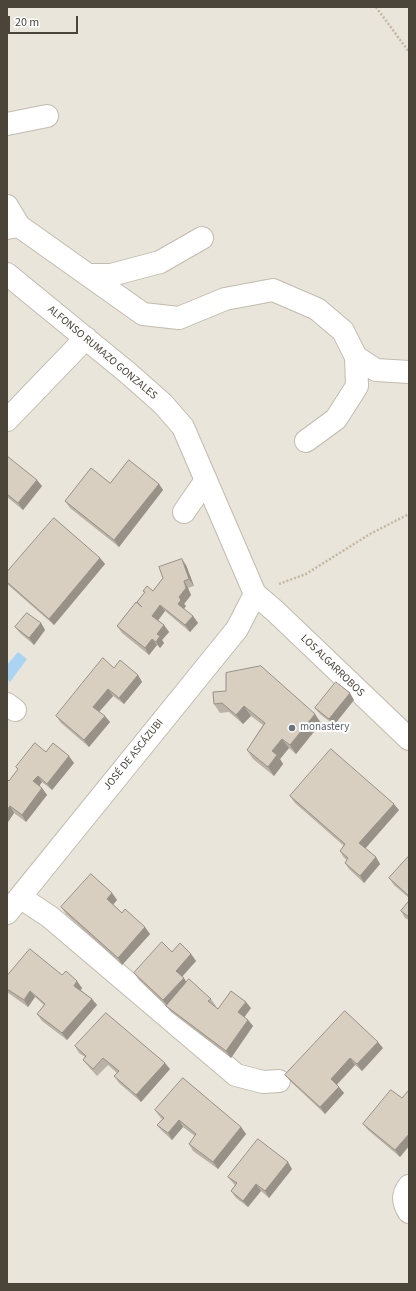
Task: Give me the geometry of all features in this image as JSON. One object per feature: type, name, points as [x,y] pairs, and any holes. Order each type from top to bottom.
[{"type":"street","points":[[7,124],[47,116]]},
{"type":"street","points":[[7,206],[13,227],[88,275],[143,314],[179,318],[225,298],[273,290],[317,309],[343,332],[356,357],[357,386],[336,419],[306,441]]},
{"type":"street","points":[[88,275],[111,275],[160,262],[202,238]]},
{"type":"street","name":"ALFONSO RUMAZO GONZALES","points":[[7,274],[128,373],[163,404],[183,428],[255,594]]},
{"type":"street","points":[[7,420],[86,338]]},
{"type":"street","points":[[356,357],[376,370],[409,372]]},
{"type":"street","points":[[184,512],[206,480]]},
{"type":"street","name":"LOS ALGARROBOS","points":[[255,594],[275,611],[409,739]]},
{"type":"street","name":"JOSÉ DE ASCÁZUBI","points":[[13,905],[237,629],[255,594]]},
{"type":"street","points":[[13,905],[50,918],[236,1076],[263,1082],[279,1081]]},
{"type":"street","points":[[409,1186],[405,1191],[404,1198],[405,1206],[409,1212]]},
{"type":"path","points":[[376,7],[409,52]]},
{"type":"path","points":[[255,594],[306,574],[370,534],[409,514]]},
{"type":"shaded area","points":[[7,7],[409,7],[409,1284],[7,1284]]},
{"type":"water","points":[[18,652],[27,659],[10,682],[7,679],[7,665]]},
{"type":"building","points":[[7,456],[37,480],[18,503],[7,494]]},
{"type":"building","points":[[129,460],[159,484],[114,540],[65,501],[91,468],[110,483]]},
{"type":"building","points":[[54,518],[100,558],[49,619],[7,582],[7,572]]},
{"type":"building","points":[[182,559],[189,579],[184,581],[186,588],[179,597],[181,600],[178,604],[193,616],[185,625],[160,605],[152,616],[164,625],[157,634],[160,636],[156,642],[152,639],[145,648],[117,626],[136,602],[142,607],[137,602],[145,592],[143,591],[147,586],[153,591],[163,578],[159,567]]},
{"type":"building","points":[[27,613],[41,623],[29,638],[15,627]]},
{"type":"building","points":[[103,658],[114,668],[120,660],[138,675],[119,698],[108,689],[93,707],[105,716],[84,740],[56,716]]},
{"type":"building","name":"monastery","points":[[261,666],[315,714],[290,745],[282,739],[272,751],[277,755],[268,767],[247,750],[265,723],[244,706],[236,715],[222,703],[214,704],[213,692],[226,691],[226,673]]},
{"type":"building","points":[[336,682],[350,693],[329,719],[315,708]]},
{"type":"building","points":[[35,743],[46,752],[53,743],[69,756],[47,784],[38,776],[33,781],[42,788],[22,815],[10,806],[7,810],[7,779],[9,781],[18,769],[16,767]]},
{"type":"building","points":[[331,749],[394,804],[359,843],[376,857],[360,876],[345,863],[348,858],[340,851],[345,844],[290,796]]},
{"type":"building","points":[[409,856],[409,896],[389,878]]},
{"type":"building","points":[[91,874],[112,893],[107,899],[122,913],[125,909],[145,927],[118,958],[61,907]]},
{"type":"building","points":[[409,901],[409,917],[401,911]]},
{"type":"building","points":[[162,942],[172,952],[180,943],[191,954],[176,971],[184,978],[163,1000],[134,973]]},
{"type":"building","points":[[30,949],[62,975],[66,971],[77,981],[74,986],[92,999],[62,1033],[37,1014],[45,1004],[30,991],[24,1000],[7,989],[7,976]]},
{"type":"building","points":[[189,979],[211,999],[208,1001],[218,1009],[231,991],[246,1002],[238,1012],[248,1020],[226,1051],[166,1006]]},
{"type":"building","points":[[345,1011],[378,1042],[357,1064],[350,1058],[331,1079],[339,1087],[320,1107],[285,1075]]},
{"type":"building","points":[[106,1013],[165,1063],[136,1095],[114,1076],[119,1071],[103,1058],[93,1069],[83,1060],[86,1056],[75,1046]]},
{"type":"building","points":[[183,1078],[241,1127],[213,1162],[189,1144],[196,1134],[179,1120],[168,1133],[157,1125],[164,1118],[155,1110]]},
{"type":"building","points":[[391,1090],[402,1098],[409,1090],[409,1134],[395,1150],[363,1124]]},
{"type":"building","points":[[258,1139],[288,1162],[265,1191],[256,1184],[243,1201],[231,1191],[237,1183],[228,1177]]},
{"type":"place","name":"monastery","points":[[292,728]]}]
